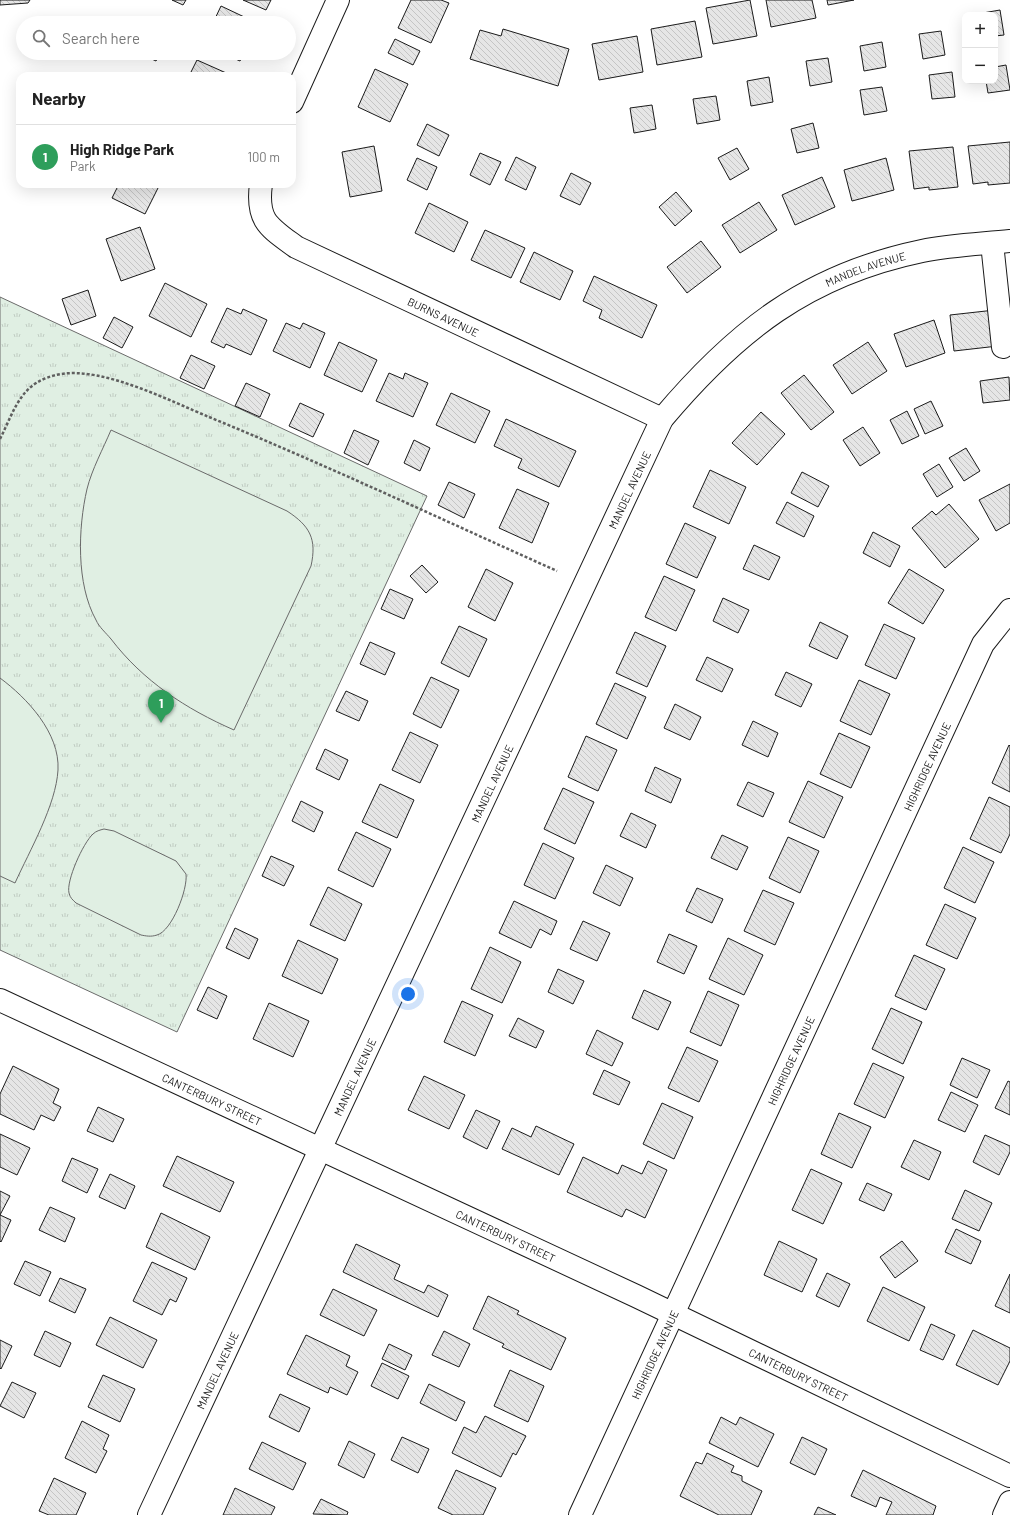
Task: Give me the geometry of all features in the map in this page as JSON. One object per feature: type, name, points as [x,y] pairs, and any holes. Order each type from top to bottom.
[{"type":"street","points":[[296,93],[338,0]]},
{"type":"street","name":"BURNS AVENUE","points":[[260,188],[258,202],[267,225],[296,246],[662,419]]},
{"type":"street","points":[[1001,242],[1002,347]]},
{"type":"street","name":"MANDEL AVENUE","points":[[149,1515],[662,419],[697,378],[719,356],[756,324],[782,306],[821,285],[872,264],[924,250],[1001,242]]},
{"type":"street","name":"HIGHRIDGE AVENUE","points":[[580,1515],[983,644],[1010,610]]},
{"type":"street","name":"CANTERBURY STREET","points":[[0,1000],[674,1314],[1010,1476]]},
{"type":"street","points":[[1004,1515],[1010,1502]]},
{"type":"path","points":[[0,439],[20,398],[26,390],[35,383],[48,377],[63,374],[101,376],[124,383],[256,437],[557,571]]},
{"type":"green space","points":[[0,297],[427,496],[177,1032],[0,950]]},
{"type":"green space","points":[[111,430],[287,511],[301,522],[310,534],[313,548],[311,566],[234,730],[182,703],[151,681],[137,668],[101,628],[97,623],[90,606],[85,590],[81,556],[84,504],[89,482]]},
{"type":"green space","points":[[0,678],[31,706],[40,718],[54,743],[57,756],[58,770],[53,798],[15,883],[0,876]]},
{"type":"green space","points":[[104,829],[114,831],[176,861],[186,874],[182,899],[173,918],[163,932],[151,936],[141,935],[76,903],[70,896],[70,880],[80,853],[93,834]]},
{"type":"building","points":[[0,0],[30,0],[28,3],[0,5]]},
{"type":"building","points":[[172,0],[186,0],[183,5]]},
{"type":"building","points":[[243,0],[271,0],[266,10]]},
{"type":"building","points":[[411,0],[441,0],[449,3],[431,43],[398,28]]},
{"type":"building","points":[[750,0],[757,36],[713,44],[706,8]]},
{"type":"building","points":[[766,0],[812,0],[816,18],[771,27]]},
{"type":"building","points":[[827,0],[854,0],[828,5]]},
{"type":"building","points":[[221,6],[242,16],[216,16]]},
{"type":"building","points":[[1000,10],[1004,35],[998,36],[998,12],[988,12]]},
{"type":"building","points":[[695,21],[702,57],[657,65],[651,29]]},
{"type":"building","points":[[503,29],[569,49],[558,86],[470,59],[480,30],[501,36]]},
{"type":"building","points":[[941,31],[945,55],[923,59],[919,34]]},
{"type":"building","points":[[637,36],[643,72],[599,80],[592,44]]},
{"type":"building","points":[[395,39],[420,51],[413,65],[388,53]]},
{"type":"building","points":[[882,42],[886,67],[864,71],[860,46]]},
{"type":"building","points":[[828,58],[832,82],[810,86],[806,61]]},
{"type":"building","points":[[197,60],[224,72],[191,72]]},
{"type":"building","points":[[1006,65],[1010,90],[988,93],[986,84],[998,84],[998,66]]},
{"type":"building","points":[[375,69],[408,84],[390,122],[358,107]]},
{"type":"building","points":[[952,72],[955,97],[932,99],[929,75]]},
{"type":"building","points":[[769,77],[773,102],[751,106],[747,81]]},
{"type":"building","points":[[882,87],[887,111],[864,115],[860,90]]},
{"type":"building","points":[[716,96],[720,120],[697,124],[693,99]]},
{"type":"building","points":[[652,105],[656,129],[634,133],[630,108]]},
{"type":"building","points":[[813,123],[819,148],[797,153],[791,129]]},
{"type":"building","points":[[427,124],[449,135],[439,156],[417,145]]},
{"type":"building","points":[[1010,142],[1010,183],[988,185],[988,182],[973,184],[968,146]]},
{"type":"building","points":[[374,146],[382,191],[350,197],[342,152]]},
{"type":"building","points":[[953,147],[958,187],[929,190],[929,187],[914,189],[909,151]]},
{"type":"building","points":[[737,148],[749,169],[730,180],[718,158]]},
{"type":"building","points":[[480,153],[501,162],[490,185],[470,175]]},
{"type":"building","points":[[516,157],[536,167],[526,190],[505,180]]},
{"type":"building","points":[[417,158],[437,167],[427,190],[407,180]]},
{"type":"building","points":[[886,158],[894,190],[852,201],[844,170]]},
{"type":"building","points":[[571,173],[591,183],[580,205],[560,196]]},
{"type":"building","points":[[822,177],[835,207],[795,225],[782,195]]},
{"type":"building","points":[[117,188],[158,188],[145,214],[112,198]]},
{"type":"building","points":[[676,192],[692,211],[675,226],[659,207]]},
{"type":"building","points":[[759,202],[777,230],[740,253],[722,225]]},
{"type":"building","points":[[429,203],[468,222],[454,252],[415,233]]},
{"type":"building","points":[[140,227],[155,269],[121,281],[106,239]]},
{"type":"building","points":[[485,230],[525,248],[511,278],[471,260]]},
{"type":"building","points":[[701,241],[721,267],[687,293],[667,267]]},
{"type":"building","points":[[534,252],[573,271],[560,300],[520,282]]},
{"type":"building","points":[[594,276],[657,305],[642,338],[599,318],[602,310],[583,301]]},
{"type":"building","points":[[165,283],[207,304],[191,337],[149,316]]},
{"type":"building","points":[[88,290],[96,316],[71,325],[62,299]]},
{"type":"building","points":[[227,308],[241,314],[243,309],[267,320],[251,355],[226,344],[224,348],[211,342]]},
{"type":"building","points":[[995,310],[998,346],[954,351],[950,315]]},
{"type":"building","points":[[114,317],[133,327],[122,348],[103,338]]},
{"type":"building","points":[[934,320],[945,353],[906,367],[894,334]]},
{"type":"building","points":[[286,323],[300,329],[303,323],[325,333],[310,368],[273,351]]},
{"type":"building","points":[[339,342],[377,360],[362,392],[324,375]]},
{"type":"building","points":[[868,342],[887,371],[852,394],[833,365]]},
{"type":"building","points":[[191,355],[215,366],[204,389],[180,378]]},
{"type":"building","points":[[389,373],[403,379],[405,373],[428,383],[413,417],[376,401]]},
{"type":"building","points":[[804,375],[834,412],[811,430],[781,393]]},
{"type":"building","points":[[1009,377],[1010,400],[983,403],[980,381]]},
{"type":"building","points":[[246,383],[270,394],[260,417],[235,406]]},
{"type":"building","points":[[451,393],[490,411],[475,443],[436,425]]},
{"type":"building","points":[[931,401],[943,426],[925,434],[914,409]]},
{"type":"building","points":[[300,403],[324,414],[313,437],[289,426]]},
{"type":"building","points":[[907,411],[919,436],[902,444],[890,420]]},
{"type":"building","points":[[761,412],[785,434],[757,465],[732,443]]},
{"type":"building","points":[[506,419],[576,451],[559,487],[518,468],[522,459],[494,446]]},
{"type":"building","points":[[863,427],[880,453],[860,466],[843,440]]},
{"type":"building","points":[[354,430],[379,441],[368,465],[344,453]]},
{"type":"building","points":[[414,440],[430,448],[420,471],[404,463]]},
{"type":"building","points":[[966,448],[980,471],[964,481],[949,458]]},
{"type":"building","points":[[939,464],[953,487],[937,497],[923,474]]},
{"type":"building","points":[[710,470],[746,487],[729,524],[693,507]]},
{"type":"building","points":[[802,472],[829,486],[818,507],[791,493]]},
{"type":"building","points":[[449,482],[475,494],[464,518],[438,505]]},
{"type":"building","points":[[1010,484],[1010,523],[996,531],[979,500]]},
{"type":"building","points":[[517,489],[549,503],[532,543],[499,528]]},
{"type":"building","points":[[787,502],[814,516],[804,537],[776,523]]},
{"type":"building","points":[[949,504],[979,539],[945,568],[912,528],[932,511],[936,515]]},
{"type":"building","points":[[685,523],[716,537],[697,578],[666,564]]},
{"type":"building","points":[[873,532],[900,546],[890,567],[863,553]]},
{"type":"building","points":[[754,545],[780,557],[769,580],[743,569]]},
{"type":"building","points":[[422,565],[438,582],[426,593],[410,576]]},
{"type":"building","points":[[486,569],[513,583],[495,621],[468,607]]},
{"type":"building","points":[[909,569],[944,590],[923,624],[888,603]]},
{"type":"building","points":[[664,576],[695,590],[676,631],[645,617]]},
{"type":"building","points":[[390,589],[413,599],[404,619],[381,609]]},
{"type":"building","points":[[723,598],[749,610],[738,633],[713,621]]},
{"type":"building","points":[[820,622],[848,636],[837,659],[809,646]]},
{"type":"building","points":[[884,624],[915,638],[896,679],[865,665]]},
{"type":"building","points":[[459,626],[487,639],[469,677],[441,663]]},
{"type":"building","points":[[635,632],[666,646],[647,687],[616,673]]},
{"type":"building","points":[[370,642],[395,653],[385,675],[360,664]]},
{"type":"building","points":[[707,657],[733,669],[722,692],[696,680]]},
{"type":"building","points":[[786,672],[812,684],[801,707],[775,695]]},
{"type":"building","points":[[431,677],[459,690],[441,728],[413,714]]},
{"type":"building","points":[[859,680],[890,694],[871,735],[840,721]]},
{"type":"building","points":[[615,683],[646,697],[627,739],[596,724]]},
{"type":"building","points":[[346,691],[368,701],[359,721],[336,711]]},
{"type":"building","points":[[675,704],[701,717],[690,740],[664,728]]},
{"type":"building","points":[[753,721],[778,733],[768,757],[742,745]]},
{"type":"building","points":[[410,732],[438,745],[420,783],[392,770]]},
{"type":"building","points":[[839,733],[870,747],[851,788],[820,774]]},
{"type":"building","points":[[586,736],[617,750],[598,791],[568,777]]},
{"type":"building","points":[[1009,745],[1010,746],[1010,792],[992,783]]},
{"type":"building","points":[[325,749],[348,760],[339,780],[316,769]]},
{"type":"building","points":[[655,767],[681,779],[671,803],[645,791]]},
{"type":"building","points":[[808,781],[843,797],[824,838],[789,822]]},
{"type":"building","points":[[748,782],[774,793],[763,817],[737,805]]},
{"type":"building","points":[[380,784],[414,800],[397,838],[362,822]]},
{"type":"building","points":[[563,788],[594,802],[575,844],[544,829]]},
{"type":"building","points":[[989,797],[1010,807],[1010,834],[1001,853],[970,839]]},
{"type":"building","points":[[301,801],[323,812],[314,832],[292,821]]},
{"type":"building","points":[[631,813],[656,825],[646,848],[620,836]]},
{"type":"building","points":[[356,832],[391,849],[373,887],[338,870]]},
{"type":"building","points":[[722,835],[748,847],[737,870],[711,858]]},
{"type":"building","points":[[788,837],[819,851],[800,893],[769,878]]},
{"type":"building","points":[[543,843],[574,858],[555,899],[524,885]]},
{"type":"building","points":[[963,847],[994,862],[975,903],[944,888]]},
{"type":"building","points":[[271,856],[294,866],[284,886],[262,876]]},
{"type":"building","points":[[606,865],[633,878],[620,906],[593,893]]},
{"type":"building","points":[[328,887],[362,904],[345,941],[310,925]]},
{"type":"building","points":[[697,888],[723,899],[712,923],[686,911]]},
{"type":"building","points":[[763,890],[794,903],[775,945],[744,931]]},
{"type":"building","points":[[514,901],[557,921],[551,935],[540,929],[531,948],[499,933]]},
{"type":"building","points":[[945,904],[976,918],[957,959],[926,945]]},
{"type":"building","points":[[583,921],[610,933],[597,961],[570,949]]},
{"type":"building","points":[[235,928],[258,939],[249,959],[226,948]]},
{"type":"building","points":[[669,934],[697,946],[684,974],[657,962]]},
{"type":"building","points":[[728,938],[763,955],[744,995],[709,979]]},
{"type":"building","points":[[298,940],[338,959],[322,994],[282,976]]},
{"type":"building","points":[[490,947],[521,962],[502,1003],[471,989]]},
{"type":"building","points":[[914,955],[945,969],[926,1010],[895,996]]},
{"type":"building","points":[[558,969],[584,981],[573,1004],[548,992]]},
{"type":"building","points":[[208,987],[227,996],[217,1019],[197,1010]]},
{"type":"building","points":[[644,990],[671,1002],[658,1030],[632,1018]]},
{"type":"building","points":[[708,991],[739,1005],[721,1046],[690,1032]]},
{"type":"building","points":[[462,1001],[493,1015],[475,1056],[444,1042]]},
{"type":"building","points":[[269,1003],[309,1021],[293,1057],[253,1039]]},
{"type":"building","points":[[891,1008],[922,1022],[903,1064],[872,1049]]},
{"type":"building","points":[[518,1018],[544,1031],[536,1048],[509,1036]]},
{"type":"building","points":[[597,1030],[623,1043],[612,1066],[586,1054]]},
{"type":"building","points":[[687,1047],[718,1061],[699,1102],[668,1088]]},
{"type":"building","points":[[962,1058],[990,1070],[977,1098],[950,1085]]},
{"type":"building","points":[[873,1063],[904,1077],[885,1118],[854,1104]]},
{"type":"building","points":[[13,1066],[59,1089],[53,1103],[61,1107],[54,1121],[41,1115],[34,1130],[0,1114],[0,1094]]},
{"type":"building","points":[[604,1070],[630,1082],[619,1105],[593,1094]]},
{"type":"building","points":[[424,1076],[465,1095],[449,1129],[408,1110]]},
{"type":"building","points":[[1008,1081],[1010,1082],[1010,1115],[995,1108]]},
{"type":"building","points":[[951,1092],[978,1105],[965,1132],[938,1120]]},
{"type":"building","points":[[662,1103],[693,1117],[674,1159],[643,1144]]},
{"type":"building","points":[[98,1107],[124,1119],[113,1142],[87,1131]]},
{"type":"building","points":[[476,1110],[500,1121],[487,1149],[463,1137]]},
{"type":"building","points":[[839,1113],[871,1127],[852,1168],[821,1154]]},
{"type":"building","points":[[536,1126],[574,1144],[559,1175],[502,1149],[512,1128],[531,1137]]},
{"type":"building","points":[[0,1134],[30,1148],[17,1175],[0,1167]]},
{"type":"building","points":[[985,1135],[1010,1146],[1010,1152],[999,1175],[973,1162]]},
{"type":"building","points":[[914,1140],[941,1152],[929,1180],[901,1167]]},
{"type":"building","points":[[177,1156],[234,1182],[220,1212],[163,1186]]},
{"type":"building","points":[[583,1157],[618,1174],[622,1165],[642,1174],[648,1161],[667,1170],[645,1218],[626,1209],[622,1217],[567,1192]]},
{"type":"building","points":[[72,1158],[98,1169],[87,1193],[62,1181]]},
{"type":"building","points":[[811,1169],[842,1183],[823,1224],[792,1210]]},
{"type":"building","points":[[110,1174],[135,1186],[125,1209],[99,1197]]},
{"type":"building","points":[[867,1183],[892,1194],[884,1211],[859,1200]]},
{"type":"building","points":[[965,1190],[992,1203],[979,1231],[952,1219]]},
{"type":"building","points":[[0,1191],[10,1196],[0,1215]]},
{"type":"building","points":[[50,1207],[75,1218],[65,1242],[39,1230]]},
{"type":"building","points":[[161,1213],[210,1237],[195,1270],[146,1247]]},
{"type":"building","points":[[0,1215],[11,1220],[1,1242],[0,1241]]},
{"type":"building","points":[[956,1229],[981,1241],[971,1264],[945,1252]]},
{"type":"building","points":[[779,1241],[817,1259],[802,1292],[764,1275]]},
{"type":"building","points":[[902,1241],[918,1261],[895,1278],[880,1257]]},
{"type":"building","points":[[356,1244],[400,1265],[394,1279],[424,1293],[428,1285],[448,1295],[438,1317],[343,1272]]},
{"type":"building","points":[[25,1261],[51,1272],[40,1296],[14,1284]]},
{"type":"building","points":[[152,1262],[187,1278],[176,1302],[170,1299],[162,1315],[133,1301]]},
{"type":"building","points":[[827,1273],[850,1284],[839,1307],[816,1296]]},
{"type":"building","points":[[1010,1274],[1010,1313],[995,1306]]},
{"type":"building","points":[[60,1278],[86,1289],[75,1313],[49,1301]]},
{"type":"building","points":[[883,1287],[925,1307],[909,1341],[867,1321]]},
{"type":"building","points":[[333,1289],[377,1310],[364,1336],[320,1315]]},
{"type":"building","points":[[488,1296],[519,1311],[517,1314],[566,1338],[551,1370],[502,1347],[504,1344],[473,1329]]},
{"type":"building","points":[[110,1317],[157,1340],[143,1368],[96,1345]]},
{"type":"building","points":[[931,1324],[955,1335],[943,1360],[920,1350]]},
{"type":"building","points":[[973,1330],[1010,1348],[1010,1361],[998,1385],[956,1365]]},
{"type":"building","points":[[45,1331],[71,1343],[60,1367],[34,1355]]},
{"type":"building","points":[[444,1331],[470,1344],[459,1367],[432,1355]]},
{"type":"building","points":[[306,1335],[350,1356],[346,1366],[358,1372],[347,1395],[330,1387],[328,1393],[287,1374]]},
{"type":"building","points":[[0,1340],[12,1346],[1,1369],[0,1368]]},
{"type":"building","points":[[389,1344],[412,1355],[405,1370],[382,1359]]},
{"type":"building","points":[[382,1363],[409,1376],[398,1399],[371,1386]]},
{"type":"building","points":[[510,1370],[544,1386],[528,1422],[494,1406]]},
{"type":"building","points":[[103,1375],[135,1389],[120,1422],[88,1407]]},
{"type":"building","points":[[12,1382],[36,1393],[24,1418],[0,1406]]},
{"type":"building","points":[[429,1384],[465,1402],[456,1421],[420,1403]]},
{"type":"building","points":[[280,1394],[310,1408],[299,1432],[269,1417]]},
{"type":"building","points":[[485,1416],[526,1436],[516,1455],[513,1453],[501,1477],[452,1453],[464,1427],[476,1433]]},
{"type":"building","points":[[721,1417],[736,1425],[740,1417],[774,1434],[758,1467],[709,1443]]},
{"type":"building","points":[[82,1421],[109,1435],[103,1449],[107,1451],[96,1473],[65,1458]]},
{"type":"building","points":[[402,1437],[429,1449],[418,1473],[391,1460]]},
{"type":"building","points":[[802,1437],[827,1449],[815,1475],[790,1463]]},
{"type":"building","points":[[349,1441],[375,1454],[364,1478],[338,1465]]},
{"type":"building","points":[[262,1442],[306,1463],[293,1490],[249,1469]]},
{"type":"building","points":[[707,1453],[734,1466],[731,1472],[742,1476],[742,1481],[762,1491],[751,1515],[719,1515],[680,1496],[696,1462],[702,1464]]},
{"type":"building","points":[[456,1470],[496,1488],[483,1515],[453,1515],[438,1508]]},
{"type":"building","points":[[863,1470],[936,1506],[933,1515],[886,1515],[892,1502],[880,1497],[876,1507],[851,1496]]},
{"type":"building","points":[[54,1478],[86,1493],[76,1515],[49,1515],[39,1511]]},
{"type":"building","points":[[235,1488],[275,1507],[271,1515],[223,1515]]},
{"type":"building","points":[[321,1499],[348,1512],[347,1515],[313,1514]]},
{"type":"building","points":[[818,1507],[836,1515],[814,1515]]},
{"type":"place","name":"High Ridge Park","points":[[161,723]]}]
